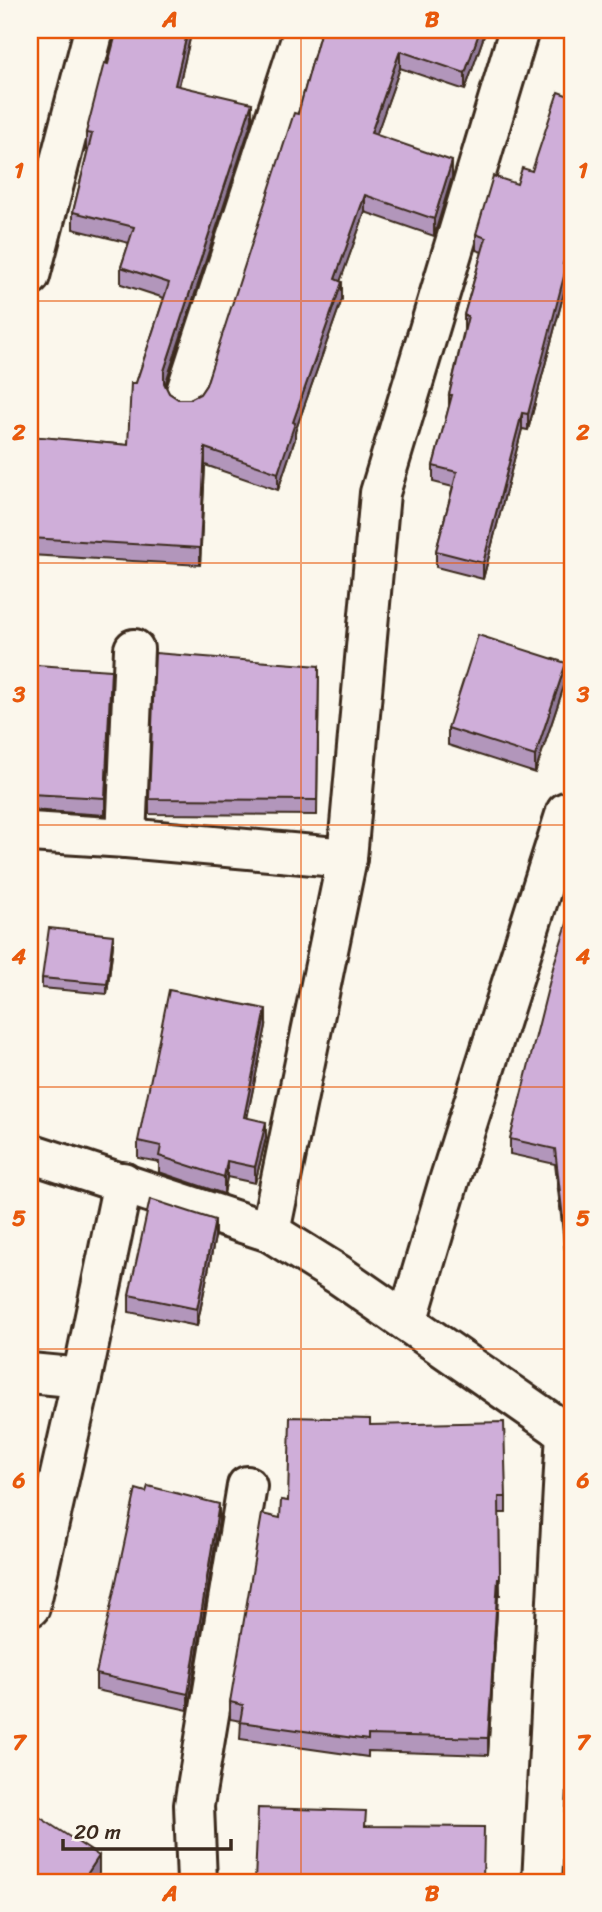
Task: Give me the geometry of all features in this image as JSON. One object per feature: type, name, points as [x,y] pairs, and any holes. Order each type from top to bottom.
[{"type":"street","points":[[30,276],[94,30]]},
{"type":"street","points":[[186,395],[303,30]]},
{"type":"street","points":[[270,1232],[347,858],[380,493],[519,30]]},
{"type":"street","points":[[126,838],[134,649]]},
{"type":"street","points":[[407,1322],[566,813]]},
{"type":"street","points":[[30,832],[347,858]]},
{"type":"street","points":[[30,1153],[270,1232],[407,1322],[569,1435],[542,1882]]},
{"type":"street","points":[[30,1607],[123,1182]]},
{"type":"street","points":[[30,1373],[82,1378]]},
{"type":"street","points":[[197,1882],[194,1805],[247,1486]]},
{"type":"building","points":[[117,30],[188,30],[175,85],[252,103],[164,371],[164,383],[169,393],[178,399],[190,399],[200,394],[206,385],[294,113],[298,114],[321,30],[480,30],[465,73],[400,51],[371,133],[452,161],[434,219],[365,195],[335,279],[342,282],[278,473],[205,448],[200,548],[30,538],[30,436],[128,445],[131,383],[136,383],[169,283],[121,267],[134,227],[73,212],[92,134],[86,133],[104,63],[108,64]]},
{"type":"building","points":[[558,92],[572,97],[572,236],[563,264],[567,265],[528,414],[522,413],[483,563],[436,551],[457,472],[433,466],[452,395],[449,395],[468,316],[464,315],[486,238],[476,234],[493,176],[517,184],[522,168],[532,171]]},
{"type":"building","points":[[478,635],[566,663],[535,756],[448,728]]},
{"type":"building","points":[[155,653],[319,666],[317,800],[149,799]]},
{"type":"building","points":[[36,665],[111,670],[105,798],[30,794],[30,704],[33,704]]},
{"type":"building","points":[[572,908],[572,1270],[569,1270],[555,1149],[510,1139],[554,964]]},
{"type":"building","points":[[49,928],[113,935],[107,984],[42,978]]},
{"type":"building","points":[[169,990],[266,1009],[244,1117],[266,1122],[255,1167],[227,1161],[224,1177],[159,1156],[161,1146],[138,1141]]},
{"type":"building","points":[[150,1199],[215,1220],[197,1309],[129,1295]]},
{"type":"building","points":[[290,1417],[370,1419],[370,1425],[504,1422],[506,1497],[499,1497],[500,1578],[488,1738],[368,1735],[368,1740],[240,1722],[243,1705],[230,1702],[262,1514],[280,1518],[281,1500],[288,1501]]},
{"type":"building","points":[[148,1486],[219,1504],[188,1694],[96,1674],[136,1489],[146,1492]]},
{"type":"building","points":[[258,1808],[366,1811],[365,1826],[484,1827],[483,1882],[255,1882]]},
{"type":"building","points":[[30,1811],[99,1856],[82,1882],[30,1882]]}]
